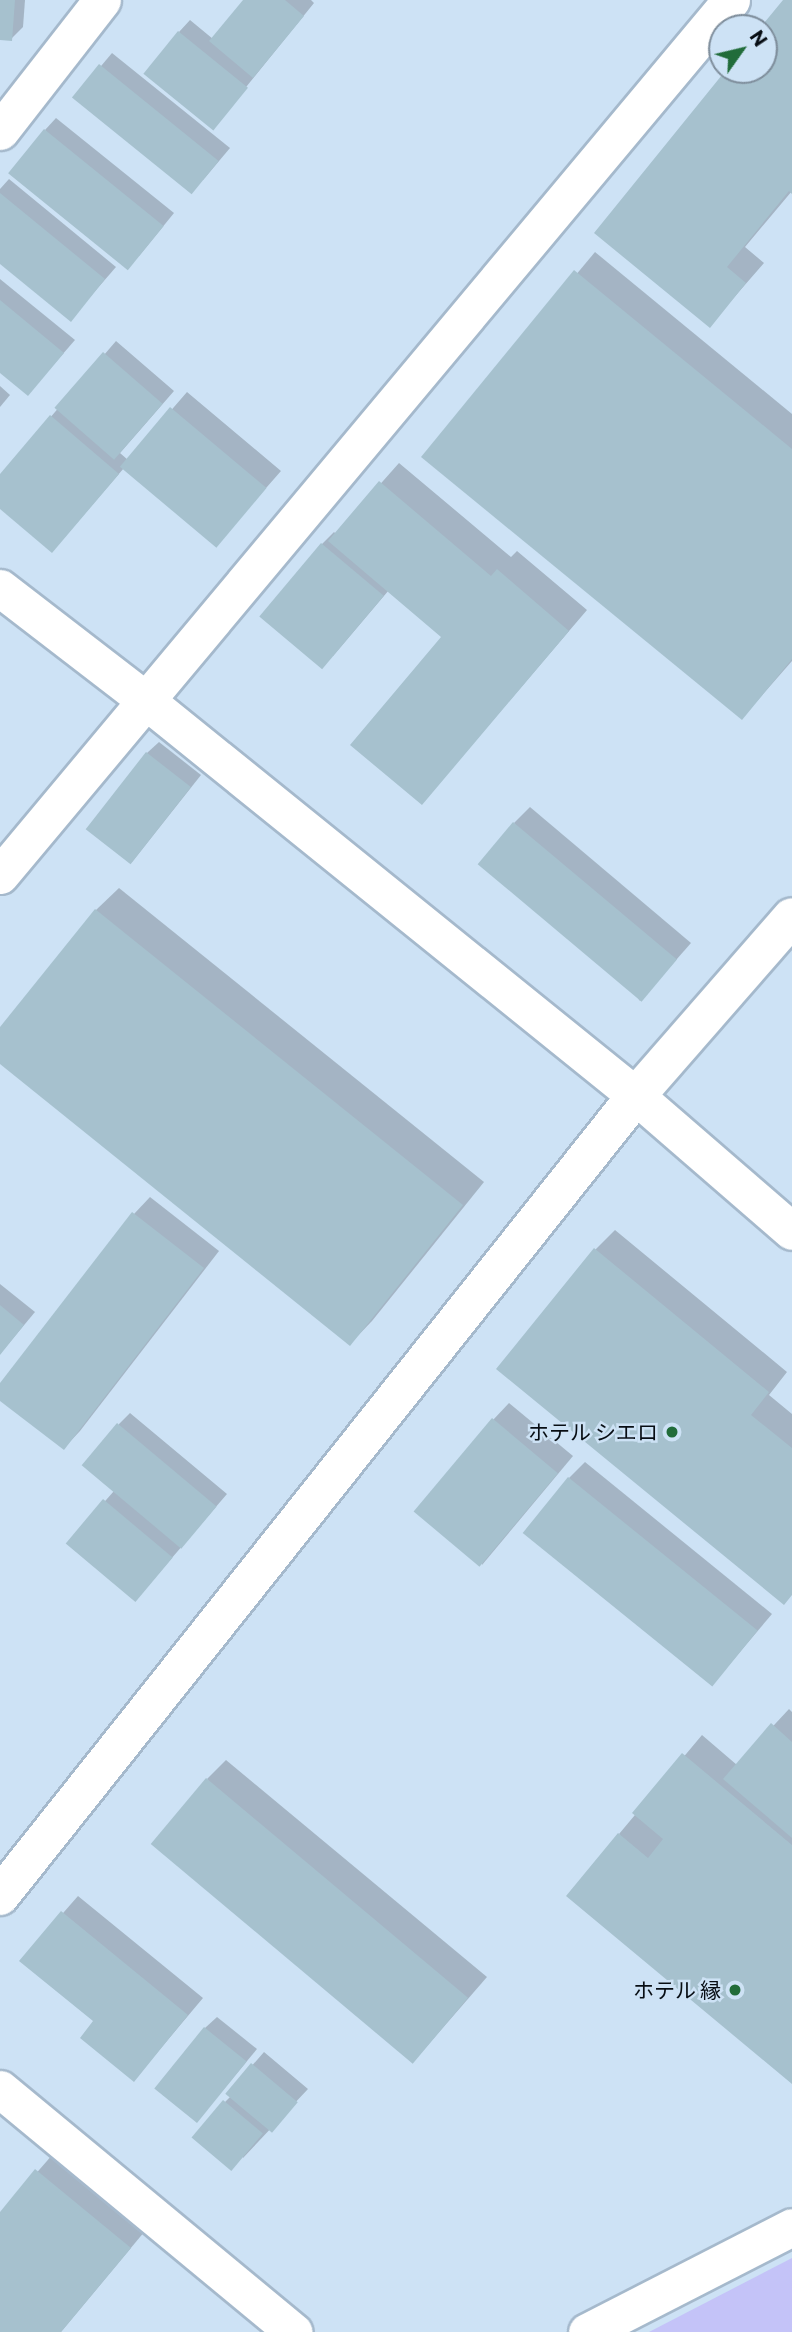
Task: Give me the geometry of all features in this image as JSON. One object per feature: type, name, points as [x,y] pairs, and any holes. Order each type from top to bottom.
[{"type":"street","points":[[0,131],[102,0]]},
{"type":"street","points":[[0,875],[144,699],[731,0]]},
{"type":"street","points":[[0,588],[144,699],[636,1096],[792,1231]]},
{"type":"street","points":[[0,1896],[636,1096],[792,917]]},
{"type":"street","points":[[0,2089],[294,2332]]},
{"type":"street","points":[[587,2332],[792,2227]]},
{"type":"shaded area","points":[[792,2258],[792,2332],[649,2332]]},
{"type":"building","points":[[0,0],[15,0],[12,41],[0,40]]},
{"type":"building","points":[[243,0],[285,0],[304,16],[253,78],[209,41]]},
{"type":"building","points":[[783,0],[792,0],[792,194],[789,191],[727,267],[746,283],[710,328],[594,233],[715,84],[778,84],[778,14],[772,14]]},
{"type":"building","points":[[178,31],[248,88],[213,130],[143,74]]},
{"type":"building","points":[[99,64],[219,161],[192,194],[72,97]]},
{"type":"building","points":[[44,129],[164,226],[128,270],[8,173]]},
{"type":"building","points":[[0,193],[105,279],[71,322],[0,264]]},
{"type":"building","points":[[574,270],[792,449],[792,659],[742,720],[421,457]]},
{"type":"building","points":[[0,300],[64,353],[28,396],[0,373]]},
{"type":"building","points":[[103,352],[163,404],[114,460],[54,408]]},
{"type":"building","points":[[170,407],[267,488],[216,548],[120,467]]},
{"type":"building","points":[[50,415],[119,474],[52,553],[0,509],[0,474]]},
{"type":"building","points":[[379,481],[491,576],[497,569],[569,631],[422,805],[350,745],[441,637],[328,541]]},
{"type":"building","points":[[321,543],[384,596],[322,669],[259,617]]},
{"type":"building","points":[[146,752],[191,787],[131,864],[86,829]]},
{"type":"building","points":[[513,822],[677,960],[642,1002],[478,864]]},
{"type":"building","points":[[95,909],[463,1205],[350,1346],[0,1064],[0,1027]]},
{"type":"building","points":[[132,1212],[204,1268],[64,1450],[0,1401],[0,1383]]},
{"type":"building","name":"ホテル シエロ","points":[[594,1248],[769,1392],[751,1415],[792,1448],[792,1595],[784,1605],[496,1369]]},
{"type":"building","points":[[0,1305],[24,1325],[0,1355]]},
{"type":"building","points":[[492,1418],[558,1473],[479,1567],[414,1511]]},
{"type":"building","points":[[117,1423],[217,1507],[181,1549],[82,1465]]},
{"type":"building","points":[[568,1477],[758,1631],[712,1687],[523,1533]]},
{"type":"building","points":[[103,1499],[173,1557],[135,1602],[66,1543]]},
{"type":"building","points":[[771,1723],[792,1742],[792,1838],[723,1779]]},
{"type":"building","name":"ホテル 縁","points":[[682,1753],[792,1845],[792,2084],[566,1896],[618,1833],[648,1858],[663,1839],[632,1813]]},
{"type":"building","points":[[206,1778],[468,1998],[413,2064],[151,1844]]},
{"type":"building","points":[[61,1911],[188,2015],[134,2082],[80,2038],[93,2021],[19,1961]]},
{"type":"building","points":[[204,2027],[247,2062],[197,2123],[154,2088]]},
{"type":"building","points":[[251,2063],[298,2102],[272,2133],[225,2094]]},
{"type":"building","points":[[223,2100],[263,2133],[231,2171],[192,2138]]},
{"type":"building","points":[[35,2169],[131,2248],[61,2332],[0,2332],[0,2212]]},
{"type":"place","name":"ホテル シエロ","points":[[672,1432]]},
{"type":"place","name":"ホテル 縁","points":[[735,1990]]}]
